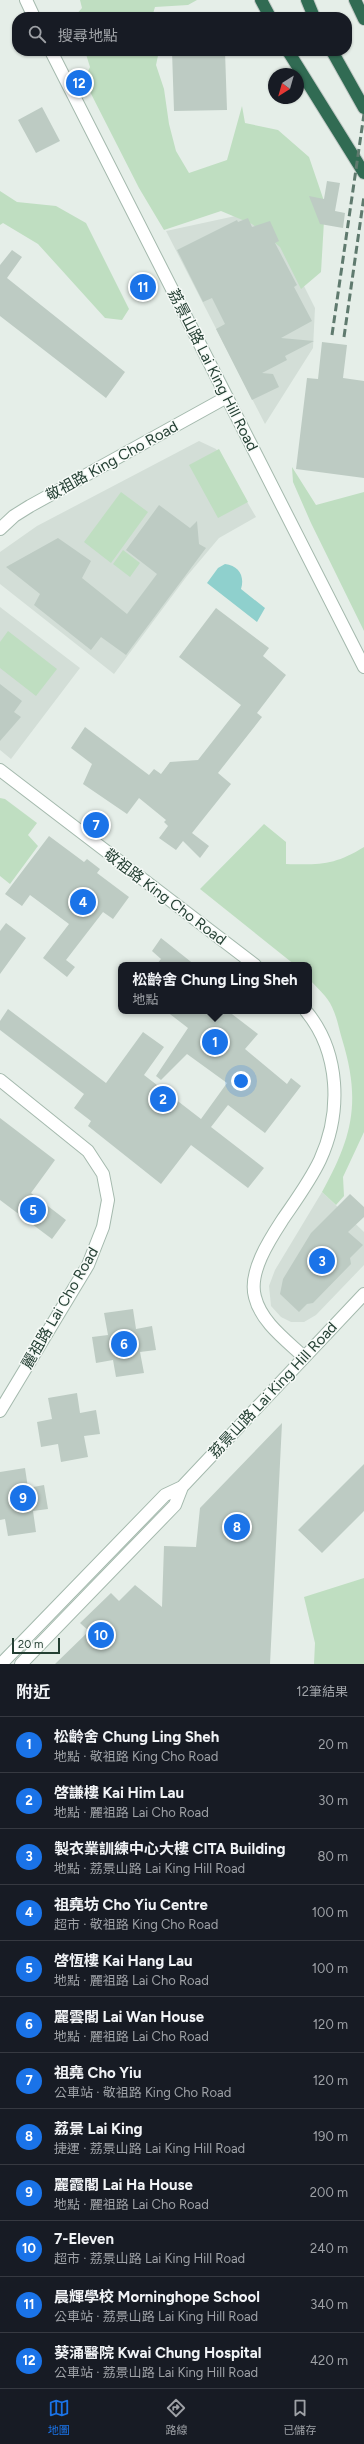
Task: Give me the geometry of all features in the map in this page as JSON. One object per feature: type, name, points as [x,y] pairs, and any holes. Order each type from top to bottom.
[{"type":"highway","points":[[261,0],[267,12]]},
{"type":"highway","points":[[307,0],[312,12]]},
{"type":"highway","points":[[355,0],[364,19]]},
{"type":"highway","points":[[291,56],[364,173]]},
{"type":"highway","points":[[335,56],[364,108]]},
{"type":"main road","points":[[26,0],[32,12]]},
{"type":"main road","name":"荔景山路 Lai King Hill Road","points":[[55,56],[364,667]]},
{"type":"main road","name":"敬祖路 King Cho Road","points":[[0,529],[30,506],[227,397]]},
{"type":"main road","name":"敬祖路 King Cho Road","points":[[0,770],[251,962]]},
{"type":"main road","points":[[304,1357],[262,1315],[254,1296],[256,1271],[267,1245],[320,1159],[331,1125],[335,1078],[328,1050],[314,1020],[309,1014]]},
{"type":"main road","name":"麗祖路 Lai Cho Road","points":[[0,1080],[88,1151],[103,1174],[108,1200],[103,1227],[88,1265],[0,1411]]},
{"type":"main road","name":"荔景山路 Lai King Hill Road","points":[[1,1664],[165,1495],[182,1487],[364,1294]]},
{"type":"main road","name":"荔景山路 Lai King Hill Road","points":[[21,1664],[175,1505],[182,1487]]},
{"type":"shaded area","points":[[254,212],[270,218],[315,308],[313,348],[265,424],[166,231]]},
{"type":"shaded area","points":[[199,441],[216,449],[256,517],[219,538],[187,576],[114,674],[0,584],[0,552],[37,526]]},
{"type":"shaded area","points":[[0,607],[80,668],[11,759],[0,750]]},
{"type":"shaded area","points":[[322,1192],[364,1232],[364,1265],[316,1315],[304,1322],[291,1322],[281,1317],[271,1306],[269,1286],[275,1270]]},
{"type":"green space","points":[[80,0],[197,0],[188,5],[155,7],[154,12],[78,12],[82,8]]},
{"type":"green space","points":[[87,56],[158,56],[156,65],[164,89],[169,124],[176,151],[189,173],[227,160],[242,106],[245,123],[278,130],[309,157],[325,204],[321,272],[301,289],[280,247],[252,224],[221,211],[164,230],[139,188],[84,80],[90,67]]},
{"type":"green space","points":[[0,191],[17,202],[56,206],[86,223],[129,309],[122,320],[105,318],[38,244],[3,223],[0,225]]},
{"type":"green space","points":[[219,449],[248,502],[218,518],[189,465]]},
{"type":"green space","points":[[292,467],[316,505],[364,492],[364,631],[311,523],[293,482]]},
{"type":"green space","points":[[121,492],[148,512],[111,563],[84,542]]},
{"type":"green space","points":[[123,550],[140,563],[130,577],[113,564]]},
{"type":"green space","points":[[8,631],[57,669],[36,696],[0,668],[0,642]]},
{"type":"green space","points":[[0,798],[5,799],[37,823],[28,835],[38,846],[10,884],[0,876]]},
{"type":"green space","points":[[264,824],[286,842],[286,864],[327,863],[336,861],[364,847],[364,1132],[343,1177],[344,1196],[336,1205],[322,1192],[333,1172],[347,1135],[351,1118],[352,1100],[348,1061],[334,1011],[322,992],[312,982],[312,962],[291,962],[200,889]]},
{"type":"green space","points":[[364,1578],[364,1664],[314,1664],[315,1643],[304,1597]]},
{"type":"water","points":[[225,564],[234,567],[240,572],[242,580],[241,589],[265,608],[257,622],[207,583],[218,568]]},
{"type":"building","points":[[172,56],[225,56],[227,110],[174,111]]},
{"type":"building","points":[[42,107],[60,141],[36,153],[18,120]]},
{"type":"building","points":[[327,181],[340,183],[335,211],[345,213],[343,228],[320,224],[309,196],[324,199]]},
{"type":"building","points":[[248,218],[252,227],[270,221],[279,241],[275,243],[297,285],[294,287],[312,321],[281,338],[314,341],[285,356],[287,360],[262,373],[273,374],[279,387],[252,400],[216,329],[225,324],[212,298],[203,302],[177,250],[237,220],[238,222]]},
{"type":"building","points":[[12,250],[22,257],[7,278],[125,372],[106,398],[0,316],[0,265]]},
{"type":"building","points":[[322,342],[347,345],[343,378],[364,381],[364,478],[296,469],[307,378],[318,379]]},
{"type":"building","points":[[159,505],[190,528],[197,521],[199,544],[206,548],[126,655],[101,637],[91,650],[34,605],[40,594],[6,567],[58,538],[91,561],[82,578],[127,614],[157,574],[126,550]]},
{"type":"building","points":[[216,608],[269,648],[263,656],[286,675],[257,713],[262,717],[218,773],[231,784],[192,833],[209,846],[200,858],[183,841],[176,850],[159,838],[168,826],[164,822],[166,820],[139,798],[127,814],[83,784],[92,764],[71,748],[85,727],[149,775],[154,769],[161,774],[170,762],[198,760],[241,705],[179,657]]},
{"type":"building","points":[[0,684],[22,701],[14,712],[21,717],[0,741]]},
{"type":"building","points":[[49,836],[84,862],[87,859],[100,869],[97,873],[129,897],[113,919],[103,912],[66,960],[75,967],[67,977],[43,958],[69,924],[30,895],[22,906],[5,894]]},
{"type":"building","points":[[6,923],[26,938],[0,974],[0,931]]},
{"type":"building","points":[[161,938],[191,962],[158,962],[161,959],[152,951]]},
{"type":"building","points":[[8,1009],[106,1083],[143,1032],[164,1047],[144,1075],[201,1119],[227,1083],[187,1054],[161,1080],[156,1076],[188,1028],[170,1014],[232,1014],[258,1034],[245,1049],[287,1084],[291,1078],[301,1086],[265,1133],[228,1105],[211,1127],[264,1168],[248,1188],[191,1145],[161,1184],[88,1126],[91,1121],[74,1108],[84,1094],[0,1030],[0,1021]]},
{"type":"building","points":[[0,1118],[55,1160],[31,1193],[66,1220],[52,1239],[0,1200]]},
{"type":"building","points":[[350,1194],[364,1207],[364,1217],[348,1232],[363,1245],[350,1258],[351,1264],[313,1303],[307,1304],[299,1312],[280,1294],[283,1279],[311,1233]]},
{"type":"building","points":[[133,1309],[136,1329],[152,1326],[156,1350],[140,1352],[144,1373],[116,1377],[113,1360],[96,1363],[92,1337],[108,1335],[104,1313]]},
{"type":"building","points":[[77,1393],[80,1413],[96,1410],[100,1434],[84,1436],[88,1457],[61,1462],[58,1444],[41,1447],[37,1422],[52,1419],[48,1398]]},
{"type":"building","points":[[282,1423],[270,1664],[55,1664],[89,1631],[80,1623],[111,1593],[119,1601],[135,1585],[162,1607],[164,1546],[196,1547],[200,1508]]},
{"type":"building","points":[[364,1464],[364,1511],[322,1553],[298,1530]]},
{"type":"building","points":[[25,1468],[28,1488],[44,1485],[48,1509],[33,1511],[36,1532],[8,1536],[5,1519],[0,1520],[0,1472]]},
{"type":"railway","points":[[332,335],[364,114]]},
{"type":"railway","points":[[344,337],[364,196]]},
{"type":"place","name":"葵涌醫院 Kwai Chung Hospital","points":[[79,83]]},
{"type":"place","name":"晨輝學校 Morninghope School","points":[[143,287]]},
{"type":"place","name":"祖堯 Cho Yiu","points":[[96,825]]},
{"type":"place","name":"祖堯坊 Cho Yiu Centre","points":[[83,902]]},
{"type":"place","name":"松齡舍 Chung Ling Sheh","points":[[215,1042]]},
{"type":"place","name":"啓謙樓 Kai Him Lau","points":[[163,1099]]},
{"type":"place","name":"啓恆樓 Kai Hang Lau","points":[[33,1210]]},
{"type":"place","name":"製衣業訓練中心大樓 CITA Building","points":[[322,1261]]},
{"type":"place","name":"麗雲閣 Lai Wan House","points":[[124,1344]]},
{"type":"place","name":"麗霞閣 Lai Ha House","points":[[23,1498]]},
{"type":"place","name":"荔景 Lai King","points":[[237,1527]]},
{"type":"place","name":"7-Eleven","points":[[101,1635]]}]
